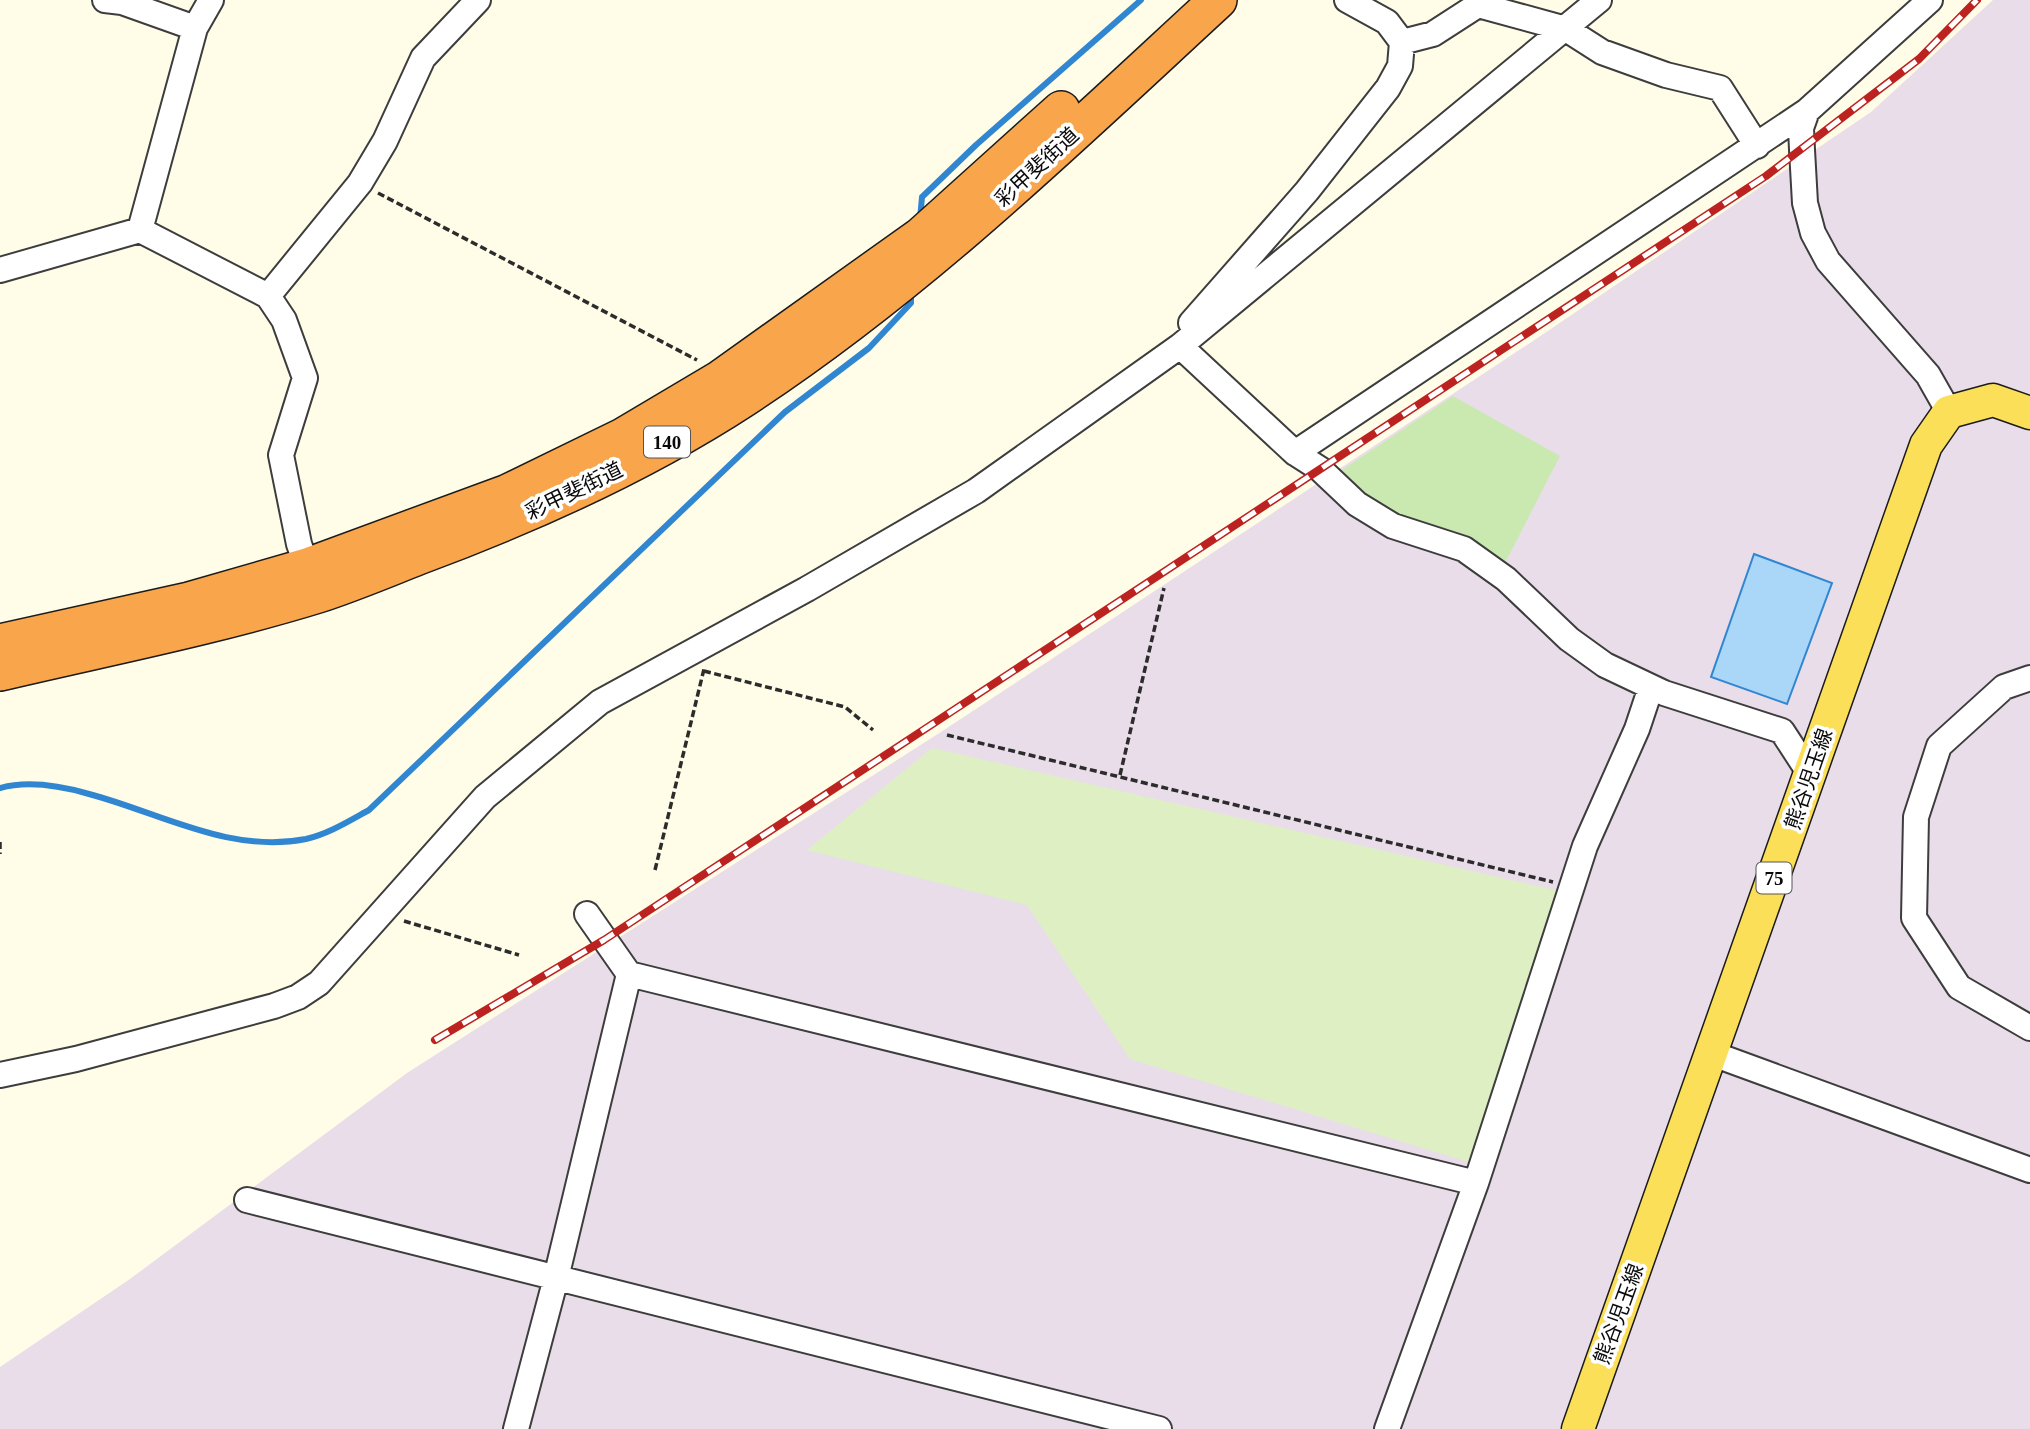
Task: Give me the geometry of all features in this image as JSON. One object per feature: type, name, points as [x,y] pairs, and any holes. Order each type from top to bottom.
[{"type":"highway","name":"彩甲斐街道","points":[[0,643],[189,601],[307,568],[508,493],[623,437],[719,380],[922,236],[1183,0]]},
{"type":"highway","name":"彩甲斐街道","points":[[0,671],[190,629],[320,593],[519,518],[636,460],[744,398],[922,269],[1218,0]]},
{"type":"main road","points":[[1949,412],[1993,400],[2030,413]]},
{"type":"main road","name":"熊谷児玉線","points":[[1578,1429],[1713,1054],[1926,445],[1949,412]]},
{"type":"street","points":[[105,0],[122,2],[195,28]]},
{"type":"street","points":[[140,230],[195,28],[211,0]]},
{"type":"street","points":[[268,296],[360,183],[385,141],[424,58],[478,0]]},
{"type":"street","points":[[1180,346],[1193,318],[1307,191],[1388,88],[1400,66],[1402,42],[1387,22],[1347,0]]},
{"type":"street","points":[[0,1075],[76,1059],[298,997],[335,969],[485,797],[600,702],[710,639],[807,589],[976,491],[1180,346],[1599,0]]},
{"type":"street","points":[[1295,453],[1807,111],[1930,0]]},
{"type":"street","points":[[1402,42],[1433,34],[1478,5],[1566,29],[1602,52],[1666,75],[1720,88],[1757,146]]},
{"type":"street","points":[[1807,111],[1801,128],[1802,150],[1805,203],[1813,233],[1828,261],[1928,375],[1949,412]]},
{"type":"street","points":[[0,270],[140,230],[268,296],[284,320],[305,378],[281,455],[299,544],[307,568]]},
{"type":"street","points":[[1180,346],[1295,453],[1320,469],[1357,504],[1393,526],[1464,549],[1506,579],[1569,639],[1605,664],[1651,687],[1782,731],[1810,774]]},
{"type":"street","points":[[2030,678],[2004,687],[1939,746],[1916,817],[1914,918],[1959,987],[2030,1028]]},
{"type":"street","points":[[1387,1429],[1476,1183],[1585,846],[1637,729],[1651,687]]},
{"type":"street","points":[[587,914],[629,974],[1476,1183]]},
{"type":"street","points":[[516,1429],[556,1278],[629,974]]},
{"type":"street","points":[[1713,1054],[2030,1170]]},
{"type":"street","points":[[247,1200],[1159,1429]]},
{"type":"path","points":[[360,183],[702,362],[719,380]]},
{"type":"path","points":[[1120,775],[1164,588]]},
{"type":"path","points":[[655,870],[710,639]]},
{"type":"path","points":[[704,671],[845,707],[873,730]]},
{"type":"path","points":[[947,736],[1120,775],[1572,887]]},
{"type":"path","points":[[0,842],[0,854]]},
{"type":"path","points":[[382,914],[519,955]]},
{"type":"shaded area","points":[[1993,0],[2030,0],[2030,1429],[0,1429],[0,1367],[130,1279],[407,1073],[944,730],[1533,341],[1871,112]]},
{"type":"green space","points":[[1453,396],[1560,456],[1503,567],[1361,502],[1339,472]]},
{"type":"green space","points":[[932,748],[1559,891],[1472,1163],[1130,1059],[1027,905],[807,850]]},
{"type":"water","points":[[1754,554],[1832,583],[1787,704],[1711,677]]},
{"type":"waterway","points":[[920,219],[922,197],[976,145],[1141,0]]},
{"type":"waterway","points":[[0,788],[34,784],[67,789],[196,829],[250,841],[306,839],[346,823],[369,810],[785,412],[869,348],[911,303],[911,298]]},
{"type":"railway","points":[[435,1040],[604,940],[1766,176],[1919,59],[1977,0]]}]
